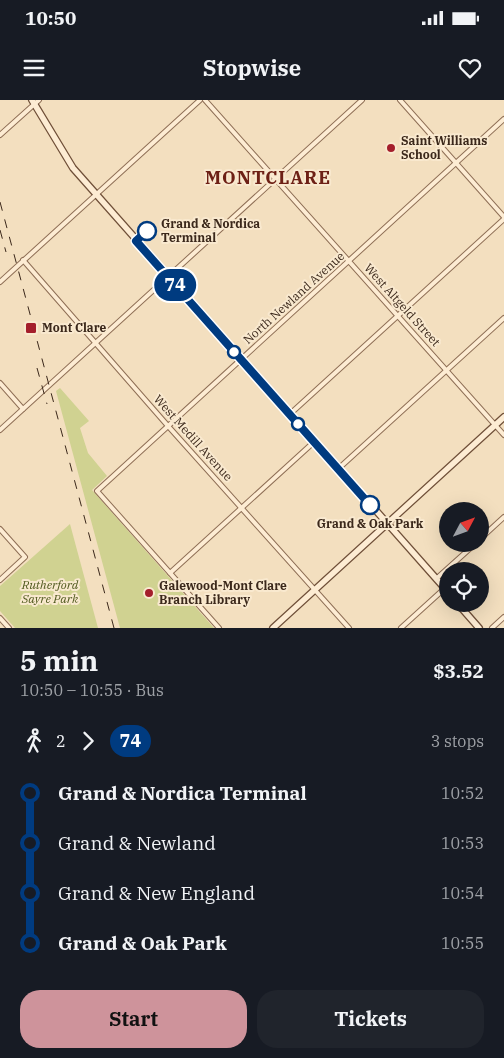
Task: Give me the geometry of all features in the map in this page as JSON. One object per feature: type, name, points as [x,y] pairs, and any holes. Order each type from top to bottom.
[{"type":"main road","points":[[35,102],[70,164],[96,195],[439,583]]},
{"type":"main road","points":[[273,628],[504,417]]},
{"type":"main road","points":[[465,612],[479,628]]},
{"type":"street","points":[[0,282],[200,100]]},
{"type":"street","name":"West Altgeld Street","points":[[206,100],[504,435]]},
{"type":"street","points":[[0,430],[362,100]]},
{"type":"street","points":[[290,414],[504,218],[400,100]]},
{"type":"street","points":[[0,135],[35,102]]},
{"type":"street","name":"North Newland Avenue","points":[[170,573],[97,491],[504,120]]},
{"type":"street","name":"West Medill Avenue","points":[[24,260],[168,426],[349,628]]},
{"type":"street","points":[[338,469],[504,318]]},
{"type":"street","points":[[0,383],[23,409]]},
{"type":"street","points":[[218,628],[170,573],[314,442]]},
{"type":"street","points":[[489,531],[504,517]]},
{"type":"street","points":[[0,529],[25,557],[0,580]]},
{"type":"street","points":[[436,579],[466,552]]},
{"type":"street","points":[[401,628],[439,597]]},
{"type":"street","points":[[492,628],[504,616]]},
{"type":"street","points":[[0,618],[9,628]]},
{"type":"green space","name":"Rutherford Sayre Park","points":[[60,388],[89,421],[80,428],[88,453],[107,476],[92,490],[214,628],[120,628],[56,391]]},
{"type":"green space","name":"Rutherford Sayre Park","points":[[70,524],[98,628],[15,628],[0,611],[0,586]]},
{"type":"railway","points":[[0,202],[114,628]]},
{"type":"railway","points":[[0,230],[6,252]]},
{"type":"railway","points":[[37,368],[47,404]]},
{"type":"bus line","name":"74","points":[[147,231],[136,241],[370,505]]},
{"type":"place","name":"Saint Williams School","points":[[391,148]]},
{"type":"place","name":"Grand & Nordica Terminal","points":[[147,231]]},
{"type":"place","name":"Mont Clare","points":[[31,328]]},
{"type":"place","name":"Grand & Oak Park","points":[[370,505]]},
{"type":"place","name":"Galewood-Mont Clare Branch Library","points":[[149,593]]},
{"type":"district","name":"MONTCLARE","points":[[268,178]]}]
